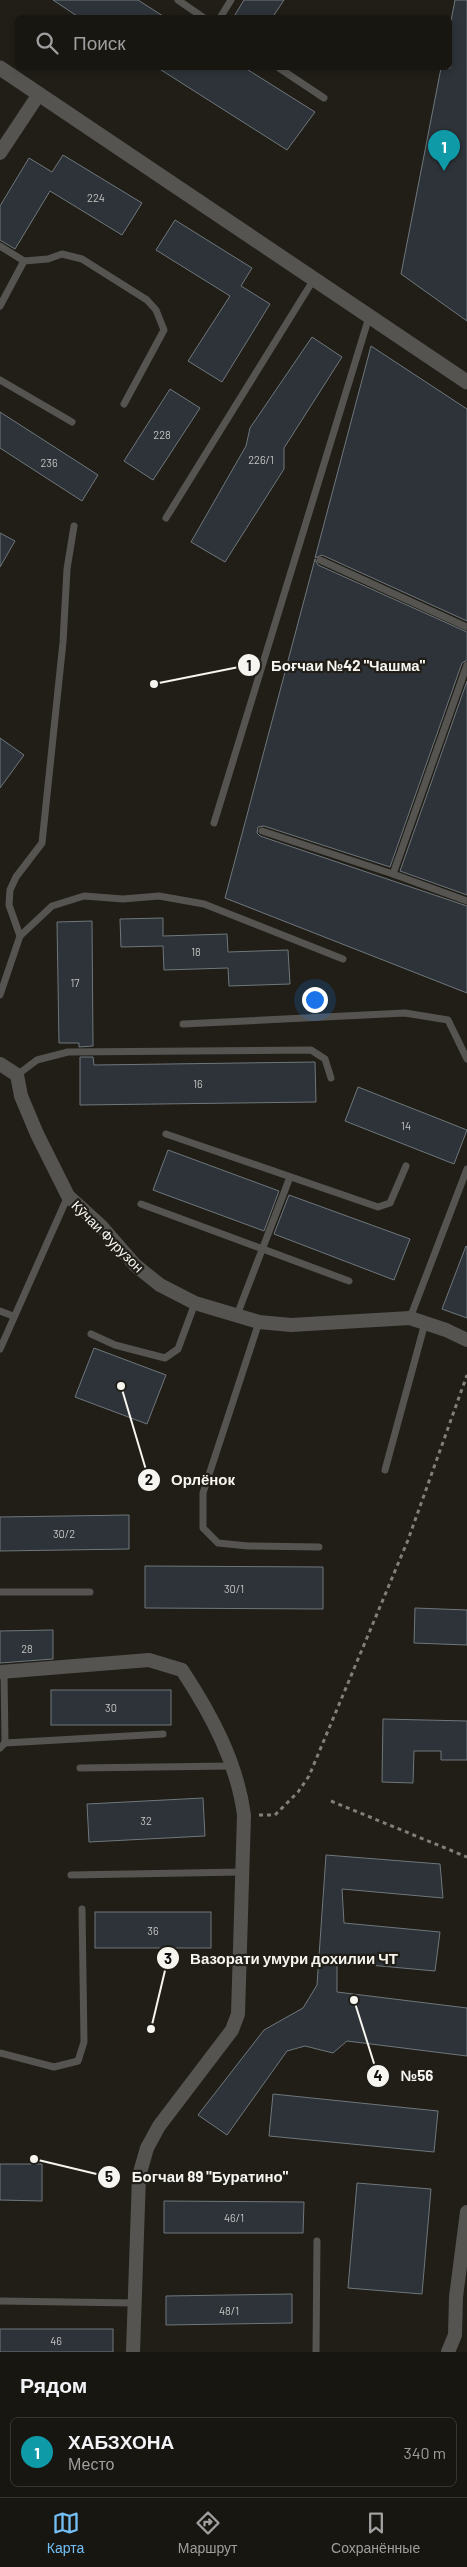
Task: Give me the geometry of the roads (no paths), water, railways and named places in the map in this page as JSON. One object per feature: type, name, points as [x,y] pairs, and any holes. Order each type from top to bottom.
[{"type":"street","points":[[0,68],[467,382]]},
{"type":"street","points":[[0,153],[39,94]]},
{"type":"street","points":[[0,1064],[17,1076]]},
{"type":"street","name":"Кӯчаи Фурузон","points":[[17,1076],[21,1096],[36,1134],[68,1196],[102,1227],[135,1265],[160,1285],[195,1303],[259,1322],[291,1325],[410,1318],[467,1340]]},
{"type":"street","points":[[2,1672],[149,1660],[182,1670],[211,1714],[241,1790],[244,1815],[238,2014],[232,2030],[159,2126],[147,2148],[138,2176],[133,2352]]},
{"type":"street","points":[[448,2352],[461,2321],[456,2297],[467,2212]]},
{"type":"lane","points":[[178,0],[200,15]]},
{"type":"lane","points":[[222,15],[231,0]]},
{"type":"lane","points":[[282,70],[324,98]]},
{"type":"lane","points":[[0,246],[24,261],[48,259],[62,254],[82,259],[147,300],[156,310],[164,330],[124,404]]},
{"type":"lane","points":[[0,306],[24,261]]},
{"type":"lane","points":[[166,518],[314,278]]},
{"type":"lane","points":[[214,823],[369,316]]},
{"type":"lane","points":[[0,380],[72,422]]},
{"type":"lane","points":[[20,936],[9,905],[10,890],[16,878],[42,843],[62,642],[67,569],[74,526]]},
{"type":"lane","points":[[320,560],[467,627]]},
{"type":"lane","points":[[393,874],[467,665]]},
{"type":"lane","points":[[262,831],[393,874],[467,901]]},
{"type":"lane","points":[[0,995],[20,936],[52,906],[84,896],[122,900],[159,896],[204,904],[343,959]]},
{"type":"lane","points":[[183,1024],[405,1013],[448,1020],[467,1059]]},
{"type":"lane","points":[[17,1076],[37,1060],[68,1052],[311,1050],[325,1059],[331,1078]]},
{"type":"lane","points":[[166,1134],[378,1207],[390,1203],[406,1166]]},
{"type":"lane","points":[[410,1318],[467,1169]]},
{"type":"lane","points":[[237,1315],[290,1176]]},
{"type":"lane","points":[[0,1349],[13,1316],[68,1196]]},
{"type":"lane","points":[[142,1204],[349,1281]]},
{"type":"lane","points":[[90,1334],[116,1345],[164,1358],[178,1349],[195,1303]]},
{"type":"lane","points":[[0,1311],[13,1316]]},
{"type":"lane","points":[[259,1322],[203,1493],[203,1528],[218,1543],[248,1546],[319,1547]]},
{"type":"lane","points":[[385,1470],[425,1323]]},
{"type":"lane","points":[[0,1592],[90,1592]]},
{"type":"lane","points":[[2,1672],[2,1745],[163,1734]]},
{"type":"lane","points":[[80,1768],[231,1766]]},
{"type":"lane","points":[[71,1874],[242,1872]]},
{"type":"lane","points":[[0,2053],[54,2067],[78,2061],[84,2042],[82,1909]]},
{"type":"lane","points":[[316,2352],[317,2241]]},
{"type":"lane","points":[[0,2302],[135,2303]]},
{"type":"place","name":"ХАБЗХОНА","points":[[444,171]]},
{"type":"place","name":"Боғчаи №42 \"Чашма\"","points":[[154,684]]},
{"type":"place","name":"Орлёнок","points":[[121,1386]]},
{"type":"place","name":"№56","points":[[354,2000]]},
{"type":"place","name":"Вазорати умури дохилии ЧТ","points":[[151,2029]]},
{"type":"place","name":"Богчаи 89 \"Буратино\"","points":[[34,2159]]}]
